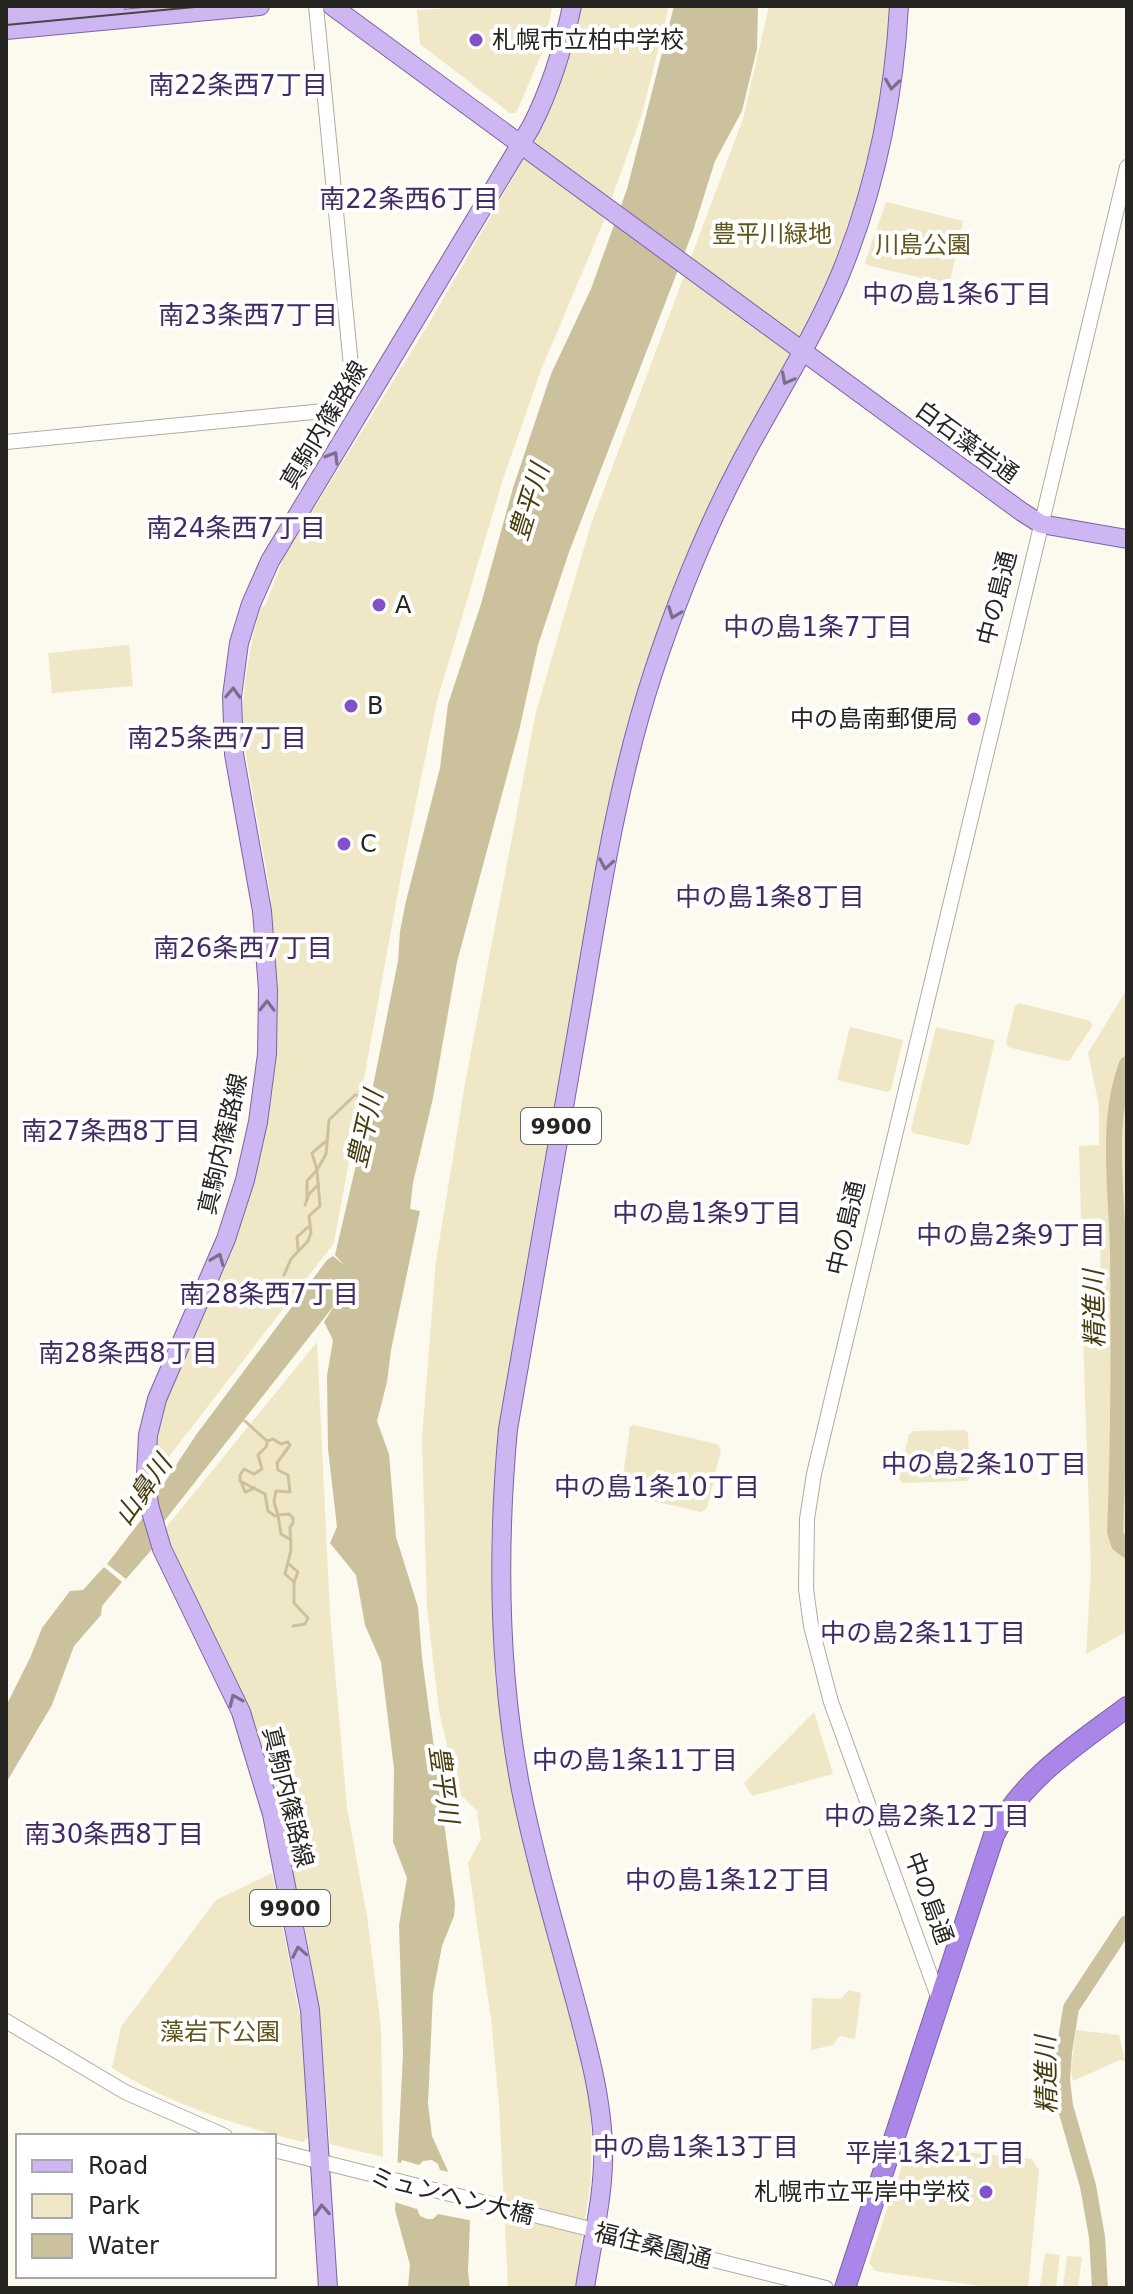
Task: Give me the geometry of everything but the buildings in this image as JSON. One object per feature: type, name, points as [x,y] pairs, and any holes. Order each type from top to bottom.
[{"type":"highway","points":[[845,2288],[984,1860],[1004,1817],[1038,1775],[1127,1707]]},
{"type":"main road","points":[[6,16],[116,6]]},
{"type":"main road","points":[[6,30],[260,6]]},
{"type":"main road","points":[[332,6],[525,147]]},
{"type":"main road","name":"真駒内篠路線","points":[[328,2288],[326,2164],[310,2010],[272,1814],[241,1712],[162,1549],[152,1520],[147,1490],[148,1435],[161,1389],[209,1280],[245,1180],[258,1122],[267,1054],[268,990],[262,911],[234,754],[232,696],[239,643],[251,604],[270,561],[525,147],[565,42],[572,6]]},
{"type":"main road","name":"9900","points":[[585,2288],[603,2234],[598,2094],[526,1813],[508,1710],[500,1580],[501,1502],[508,1429],[605,868],[635,733],[671,622],[704,541],[799,347],[842,269],[868,192],[890,94],[899,6]]},
{"type":"main road","name":"白石藻岩通","points":[[525,147],[1041,524],[1127,539]]},
{"type":"street","points":[[6,442],[324,411],[343,395],[350,380],[351,366],[316,6]]},
{"type":"street","name":"中の島通","points":[[939,1999],[831,1702],[816,1652],[808,1607],[806,1536],[814,1474],[1127,167]]},
{"type":"street","points":[[6,2021],[125,2092],[220,2134]]},
{"type":"street","points":[[276,2151],[326,2164]]},
{"type":"street","name":"ミュンヘン大橋","points":[[326,2164],[574,2227]]},
{"type":"street","name":"福住桑園通","points":[[574,2227],[826,2288]]},
{"type":"green space","name":"札幌市立柏中学校","points":[[440,6],[552,6],[545,46],[516,113],[510,113],[420,44],[417,10],[440,9]]},
{"type":"green space","points":[[581,6],[669,6],[642,114],[601,228],[541,370],[503,479],[437,701],[402,870],[334,1243],[154,1476],[160,1417],[233,1244],[276,1017],[271,897],[242,732],[247,669],[261,606],[265,606],[284,557],[431,320],[534,141],[563,76],[578,30]]},
{"type":"green space","name":"豊平川緑地","points":[[769,6],[892,6],[890,38],[871,147],[836,256],[813,309],[743,440],[698,533],[628,725],[617,764],[537,1201],[500,1425],[491,1537],[495,1678],[511,1788],[587,2081],[592,2139],[590,2186],[575,2288],[508,2288],[499,2104],[491,2019],[468,1863],[481,1839],[477,1811],[458,1792],[439,1711],[427,1607],[422,1438],[436,1261],[466,1078],[536,712],[591,524],[743,119]]},
{"type":"green space","name":"川島公園","points":[[886,202],[963,221],[950,282],[946,284],[867,265],[865,262]]},
{"type":"green space","points":[[129,645],[133,686],[52,693],[48,653]]},
{"type":"green space","points":[[1127,989],[1127,1622],[1124,1633],[1086,1654],[1091,1570],[1083,1337],[1100,1309],[1101,1218],[1081,1219],[1079,1146],[1099,1145],[1099,1106],[1088,1053]]},
{"type":"green space","points":[[1019,1003],[1091,1021],[1092,1026],[1070,1060],[1066,1061],[1008,1047],[1006,1043],[1015,1006]]},
{"type":"green space","points":[[850,1027],[903,1040],[891,1090],[887,1092],[837,1080]]},
{"type":"green space","points":[[936,1027],[995,1040],[970,1144],[967,1145],[913,1133],[911,1129]]},
{"type":"green space","points":[[317,1342],[330,1614],[347,1808],[367,1916],[381,2027],[383,2157],[330,2144],[318,2003],[305,1928],[274,1800],[164,1530]]},
{"type":"green space","points":[[634,1425],[717,1444],[721,1450],[707,1508],[701,1512],[623,1494],[621,1490],[630,1427]]},
{"type":"green space","points":[[965,1430],[968,1433],[970,1477],[967,1481],[903,1483],[899,1479],[909,1434],[914,1431]]},
{"type":"green space","points":[[814,1712],[833,1774],[752,1796],[744,1783]]},
{"type":"green space","name":"藻岩下公園","points":[[272,1873],[301,2022],[313,2133],[303,2142],[205,2112],[158,2093],[112,2068],[121,2027],[216,1900]]},
{"type":"green space","points":[[849,1990],[861,1993],[855,2039],[839,2036],[833,2045],[811,2050],[812,1998],[841,1999]]},
{"type":"green space","points":[[1076,2030],[1119,2035],[1125,2061],[1120,2060],[1073,2081],[1071,2069]]},
{"type":"green space","points":[[909,2146],[1032,2159],[1039,2170],[1028,2288],[995,2288],[875,2271],[869,2262]]},
{"type":"green space","points":[[1045,2253],[1060,2255],[1056,2287],[1040,2286]]},
{"type":"green space","points":[[1067,2256],[1082,2257],[1078,2288],[1063,2288]]},
{"type":"water","name":"豊平川","points":[[674,6],[758,6],[757,49],[742,111],[715,161],[693,231],[569,552],[538,645],[519,731],[457,962],[433,1098],[413,1183],[410,1209],[420,1211],[377,1421],[389,1454],[396,1537],[418,1607],[455,1904],[454,1916],[442,1946],[433,1993],[428,2104],[432,2136],[470,2220],[470,2288],[408,2288],[410,2265],[395,2210],[403,2054],[399,1925],[407,1878],[393,1842],[394,1769],[381,1662],[365,1625],[356,1575],[330,1543],[337,1527],[328,1449],[327,1376],[333,1340],[324,1322],[336,1303],[162,1524],[155,1497],[196,1435],[327,1260],[333,1256],[344,1265],[335,1255],[365,1126],[398,961],[406,901],[440,768],[448,704],[551,374],[591,289],[627,189]]},
{"type":"water","points":[[145,1515],[154,1547],[126,1579],[107,1564]]},
{"type":"water","points":[[104,1567],[122,1582],[102,1606],[101,1615],[74,1646],[52,1705],[6,1783],[6,1706],[42,1628],[70,1591],[83,1590]]},
{"type":"pier","points":[[402,2160],[419,2165],[432,2160],[440,2170],[453,2173],[474,2221],[438,2214],[433,2219],[427,2219],[420,2216],[417,2209],[391,2201],[393,2161],[401,2163]]},
{"type":"waterway","name":"精進川","points":[[1127,1064],[1120,1086],[1114,1133],[1119,1322],[1115,1532],[1119,1544],[1127,1550]]},
{"type":"waterway","name":"豊平川","points":[[284,1275],[291,1259],[308,1241],[311,1233],[309,1216],[320,1206],[317,1170],[326,1154],[329,1120],[355,1095],[372,1096]]},
{"type":"waterway","points":[[307,1199],[307,1181],[317,1170],[312,1153],[325,1142]]},
{"type":"waterway","points":[[305,1205],[309,1194],[318,1185]]},
{"type":"waterway","points":[[298,1250],[297,1237],[308,1227]]},
{"type":"waterway","points":[[245,1421],[267,1441],[273,1439],[290,1445],[277,1463],[278,1470],[288,1475],[290,1492],[276,1491],[274,1502],[278,1515],[289,1514],[293,1518],[290,1527],[291,1550],[285,1574],[294,1582],[294,1603],[308,1618],[305,1624],[293,1626]]},
{"type":"waterway","points":[[267,1443],[258,1455],[262,1469],[254,1474],[244,1469],[240,1481],[265,1494],[268,1511],[278,1515],[281,1534],[291,1540]]},
{"type":"waterway","points":[[242,1484],[245,1492],[255,1488]]},
{"type":"waterway","points":[[289,1564],[298,1572],[294,1582]]},
{"type":"waterway","name":"精進川","points":[[1100,2288],[1097,2237],[1088,2186],[1065,2106],[1062,2079],[1071,2008],[1127,1923]]},
{"type":"tram line","points":[[6,25],[205,6]]},
{"type":"place","name":"札幌市立柏中学校","points":[[476,40]]},
{"type":"place","name":"A","points":[[379,605]]},
{"type":"place","name":"B","points":[[351,706]]},
{"type":"place","name":"中の島南郵便局","points":[[974,719]]},
{"type":"place","name":"C","points":[[344,844]]},
{"type":"place","name":"札幌市立平岸中学校","points":[[986,2192]]},
{"type":"district","name":"南22条西7丁目","points":[[238,85]]},
{"type":"district","name":"南22条西6丁目","points":[[409,199]]},
{"type":"district","name":"中の島1条6丁目","points":[[957,294]]},
{"type":"district","name":"南23条西7丁目","points":[[248,315]]},
{"type":"district","name":"南24条西7丁目","points":[[236,528]]},
{"type":"district","name":"中の島1条7丁目","points":[[818,627]]},
{"type":"district","name":"南25条西7丁目","points":[[217,738]]},
{"type":"district","name":"中の島1条8丁目","points":[[770,897]]},
{"type":"district","name":"南26条西7丁目","points":[[243,948]]},
{"type":"district","name":"南27条西8丁目","points":[[111,1131]]},
{"type":"district","name":"中の島1条9丁目","points":[[707,1213]]},
{"type":"district","name":"中の島2条9丁目","points":[[1011,1235]]},
{"type":"district","name":"南28条西7丁目","points":[[269,1294]]},
{"type":"district","name":"南28条西8丁目","points":[[128,1353]]},
{"type":"district","name":"中の島2条10丁目","points":[[984,1464]]},
{"type":"district","name":"中の島1条10丁目","points":[[657,1487]]},
{"type":"district","name":"中の島2条11丁目","points":[[923,1633]]},
{"type":"district","name":"中の島1条11丁目","points":[[635,1760]]},
{"type":"district","name":"中の島2条12丁目","points":[[927,1816]]},
{"type":"district","name":"南30条西8丁目","points":[[114,1834]]},
{"type":"district","name":"中の島1条12丁目","points":[[728,1880]]},
{"type":"district","name":"中の島1条13丁目","points":[[696,2147]]},
{"type":"district","name":"平岸1条21丁目","points":[[935,2153]]},
{"type":"water label","name":"山鼻川","points":[[143,1490]]}]
